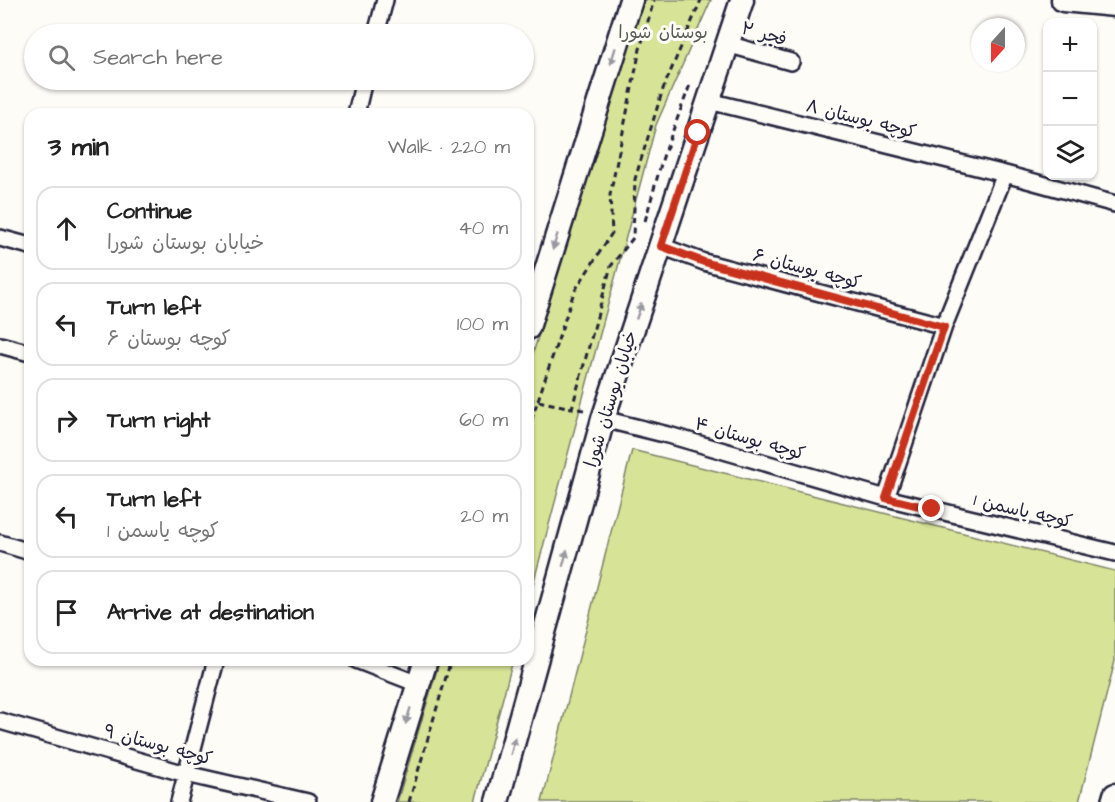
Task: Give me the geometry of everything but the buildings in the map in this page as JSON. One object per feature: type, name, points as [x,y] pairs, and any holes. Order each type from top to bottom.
[{"type":"main road","points":[[534,309],[631,0]]},
{"type":"main road","name":"خیابان بوستان شورا","points":[[534,659],[597,415],[661,246],[742,0]]},
{"type":"main road","points":[[1063,0],[1115,5]]},
{"type":"main road","points":[[382,802],[424,666]]},
{"type":"main road","name":"خیابان بوستان شورا","points":[[497,802],[532,666]]},
{"type":"main road","points":[[1113,802],[1115,795]]},
{"type":"street","points":[[379,24],[385,0]]},
{"type":"street","name":"فجر ۲","points":[[727,44],[791,62]]},
{"type":"street","points":[[357,108],[362,90]]},
{"type":"street","name":"کوچه بوستان ۸","points":[[709,101],[1005,174],[1115,204]]},
{"type":"street","points":[[886,498],[944,327],[1005,174]]},
{"type":"street","points":[[0,238],[24,244]]},
{"type":"street","name":"کوچه بوستان ۶","points":[[661,246],[704,262],[944,327]]},
{"type":"street","points":[[0,345],[24,351]]},
{"type":"street","name":"کوچه بوستان ۴","points":[[597,415],[886,498]]},
{"type":"street","name":"کوچه یاسمن 1","points":[[886,498],[1115,553]]},
{"type":"street","points":[[0,543],[24,550]]},
{"type":"street","points":[[179,802],[214,666]]},
{"type":"street","points":[[372,666],[418,684]]},
{"type":"street","name":"کوچه بوستان ۹","points":[[0,722],[186,774],[308,802]]},
{"type":"path","points":[[534,413],[574,292],[612,233],[610,195],[640,49],[654,0]]},
{"type":"path","points":[[572,408],[611,266],[633,238],[635,179],[663,89],[701,0]]},
{"type":"path","points":[[534,400],[597,415]]},
{"type":"path","points":[[409,802],[449,666]]},
{"type":"green space","name":"بوستان شورا","points":[[640,0],[711,0],[656,125],[534,581],[534,350]]},
{"type":"green space","points":[[632,450],[1115,571],[1115,661],[1079,802],[542,802]]},
{"type":"green space","points":[[438,666],[511,666],[475,802],[397,802]]},
{"type":"route","points":[[698,133],[661,246],[704,262],[944,327],[886,498],[932,509]]}]
